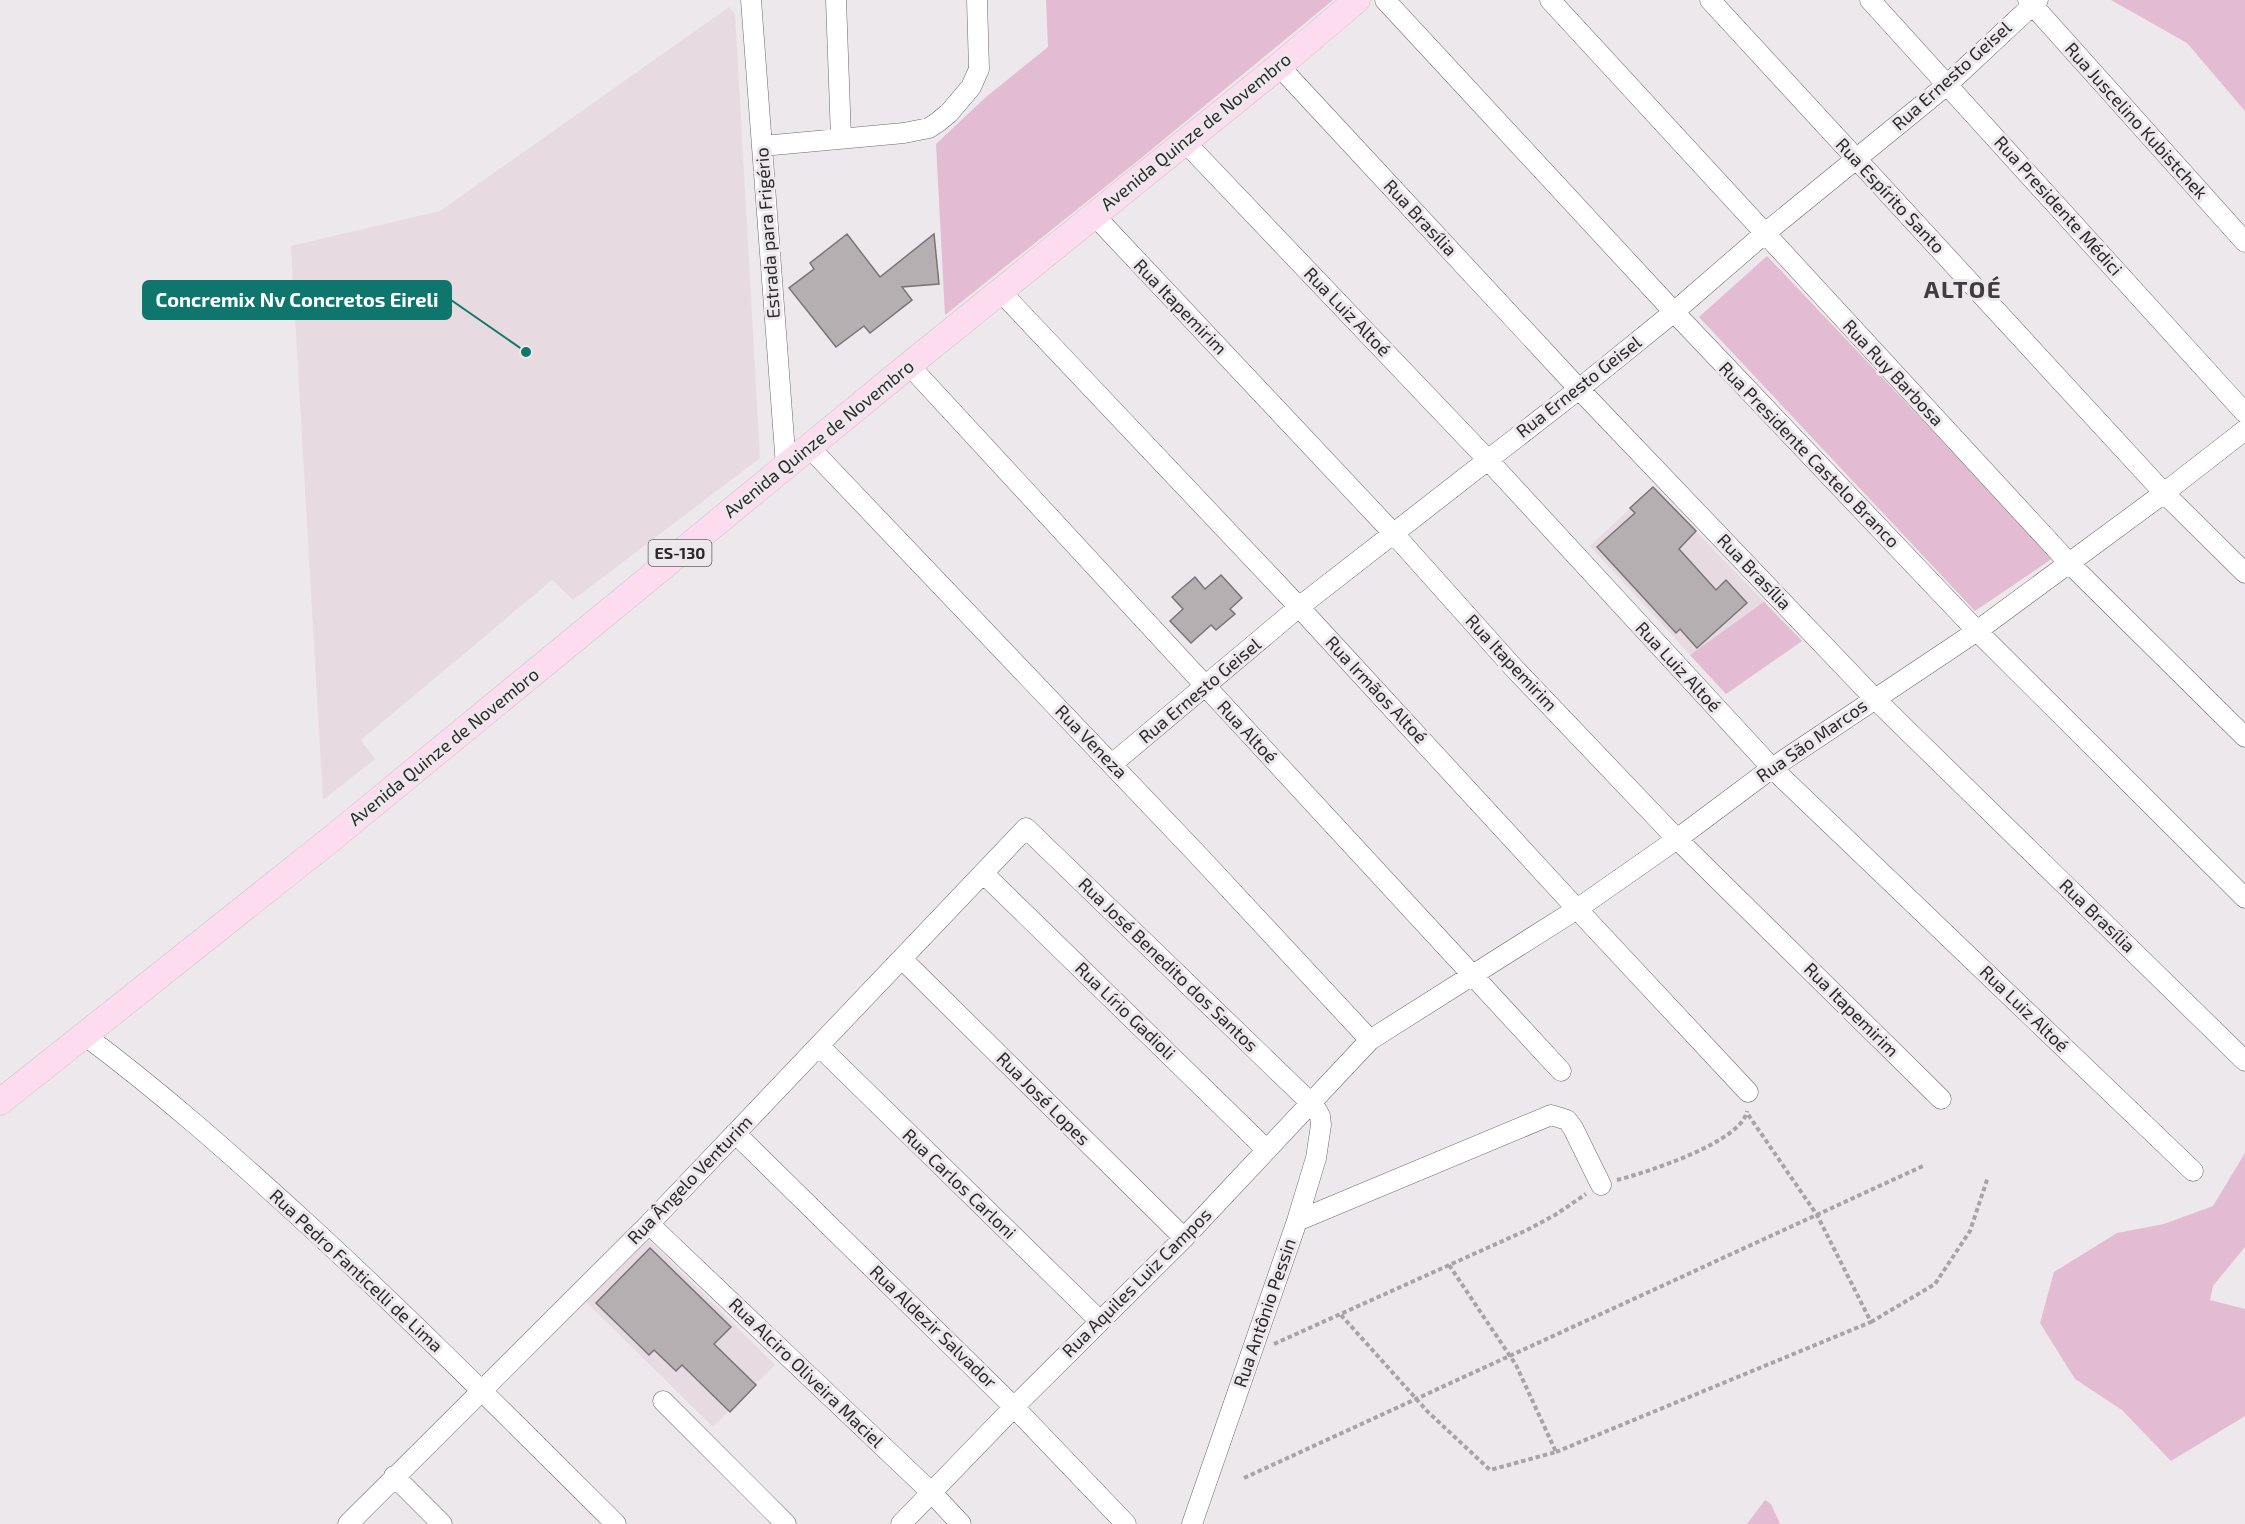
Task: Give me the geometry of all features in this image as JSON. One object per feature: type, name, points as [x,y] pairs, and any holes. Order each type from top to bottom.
[{"type":"main road","name":"Avenida Quinze de Novembro","points":[[0,1102],[330,840],[1357,0]]},
{"type":"street","name":"Estrada para Frigério","points":[[751,0],[786,466]]},
{"type":"street","points":[[836,0],[841,138]]},
{"type":"street","points":[[762,146],[919,131],[929,128],[949,113],[971,87],[979,69],[977,0]]},
{"type":"street","name":"Rua Presidente Castelo Branco","points":[[1385,0],[1674,312],[1977,631],[2245,898]]},
{"type":"street","name":"Rua Ruy Barbosa","points":[[1550,0],[2070,563],[2245,737]]},
{"type":"street","name":"Rua Espírito Santo","points":[[1710,0],[2164,493],[2245,573]]},
{"type":"street","name":"Rua Presidente Médici","points":[[1870,0],[2245,413]]},
{"type":"street","name":"Rua Ernesto Geisel","points":[[1112,764],[1299,607],[1674,312],[1764,234],[1948,84],[2032,2]]},
{"type":"street","name":"Rua Juscelino Kubistchek","points":[[2032,2],[2245,242]]},
{"type":"street","name":"Rua Brasília","points":[[1279,66],[1579,389],[1874,698],[2245,1061]]},
{"type":"street","name":"Rua Luiz Altoé","points":[[1185,142],[1488,460],[1772,768],[2193,1171]]},
{"type":"street","name":"Rua Itapemirim","points":[[1094,216],[1394,534],[1512,666],[1677,839],[1941,1098]]},
{"type":"street","name":"Rua Irmãos Altoé","points":[[1000,291],[1299,607],[1748,1092]]},
{"type":"street","name":"Rua Altoé","points":[[909,365],[1562,1071]]},
{"type":"street","name":"Rua São Marcos","points":[[1370,1040],[1577,909],[1677,839],[1772,768],[1977,631],[2245,430]]},
{"type":"street","name":"Rua Veneza","points":[[809,447],[1112,764],[1370,1040]]},
{"type":"street","name":"Rua Ângelo Venturim","points":[[348,1524],[481,1389],[650,1224],[1026,828]]},
{"type":"street","name":"Rua José Benedito dos Santos","points":[[1026,828],[1310,1102]]},
{"type":"street","name":"Rua Lírio Gadioli","points":[[983,873],[1267,1150]]},
{"type":"street","name":"Rua José Lopes","points":[[902,959],[1184,1238]]},
{"type":"street","name":"Rua Pedro Fanticelli de Lima","points":[[83,1034],[117,1059],[215,1141],[376,1288],[616,1524]]},
{"type":"street","name":"Rua Aquiles Luiz Campos","points":[[901,1524],[1014,1407],[1184,1238],[1370,1040]]},
{"type":"street","name":"Rua Carlos Carloni","points":[[819,1046],[1100,1321]]},
{"type":"street","name":"Rua Antônio Pessin","points":[[1192,1524],[1297,1221],[1321,1138],[1320,1116],[1310,1102]]},
{"type":"street","points":[[1297,1221],[1545,1116],[1567,1120],[1601,1185]]},
{"type":"street","name":"Rua Aldezir Salvador","points":[[735,1133],[1014,1407],[1126,1524]]},
{"type":"street","name":"Rua Alciro Oliveira Maciel","points":[[650,1224],[932,1493],[961,1524]]},
{"type":"street","points":[[663,1401],[786,1524]]},
{"type":"street","points":[[394,1476],[442,1524]]},
{"type":"path","points":[[1251,1353],[1341,1315],[1537,1225],[1601,1185],[1642,1174],[1682,1158],[1732,1131],[1746,1120],[1748,1092]]},
{"type":"path","points":[[1747,1113],[1817,1215],[1870,1322]]},
{"type":"path","points":[[1244,1478],[1923,1166]]},
{"type":"path","points":[[1341,1315],[1416,1399],[1490,1470],[1556,1452],[1870,1322],[1935,1284],[1970,1231],[1988,1177]]},
{"type":"path","points":[[1449,1265],[1516,1365],[1556,1452]]},
{"type":"shaded area","points":[[1046,0],[1333,0],[945,315],[936,144],[986,97],[1048,47]]},
{"type":"shaded area","points":[[2111,0],[2245,0],[2245,111],[2187,43]]},
{"type":"shaded area","points":[[729,7],[735,14],[760,458],[573,600],[552,580],[361,740],[375,759],[323,800],[291,246],[440,211]]},
{"type":"shaded area","points":[[1767,256],[2053,558],[1975,611],[1699,317]]},
{"type":"shaded area","points":[[1653,487],[1802,641],[1726,694],[1590,546]]},
{"type":"shaded area","points":[[1764,602],[1802,641],[1726,694],[1690,655]]},
{"type":"shaded area","points":[[2245,1153],[2245,1247],[2213,1286],[2210,1300],[2245,1309],[2245,1416],[2171,1461],[2122,1410],[2075,1379],[2040,1323],[2054,1272],[2117,1233],[2164,1224],[2213,1206]]},
{"type":"shaded area","points":[[649,1240],[775,1365],[713,1427],[586,1302]]},
{"type":"shaded area","points":[[1765,1500],[1771,1504],[1780,1524],[1747,1524]]},
{"type":"building","points":[[847,234],[880,277],[934,234],[939,284],[902,287],[912,300],[870,333],[864,326],[836,347],[789,288],[814,269],[810,263]]},
{"type":"building","points":[[1653,487],[1696,531],[1679,549],[1716,590],[1726,580],[1747,603],[1697,648],[1680,629],[1676,633],[1597,547],[1635,513],[1630,508]]},
{"type":"building","points":[[1221,575],[1242,598],[1230,609],[1235,614],[1216,630],[1211,625],[1191,643],[1170,621],[1183,609],[1172,597],[1195,577],[1205,589]]},
{"type":"building","points":[[650,1248],[731,1327],[714,1344],[756,1385],[730,1412],[682,1365],[676,1371],[654,1350],[649,1355],[596,1303]]},
{"type":"place","name":"Concremix Nv Concretos Eireli","points":[[526,352]]},
{"type":"district","name":"ALTOÉ","points":[[1963,290]]}]
